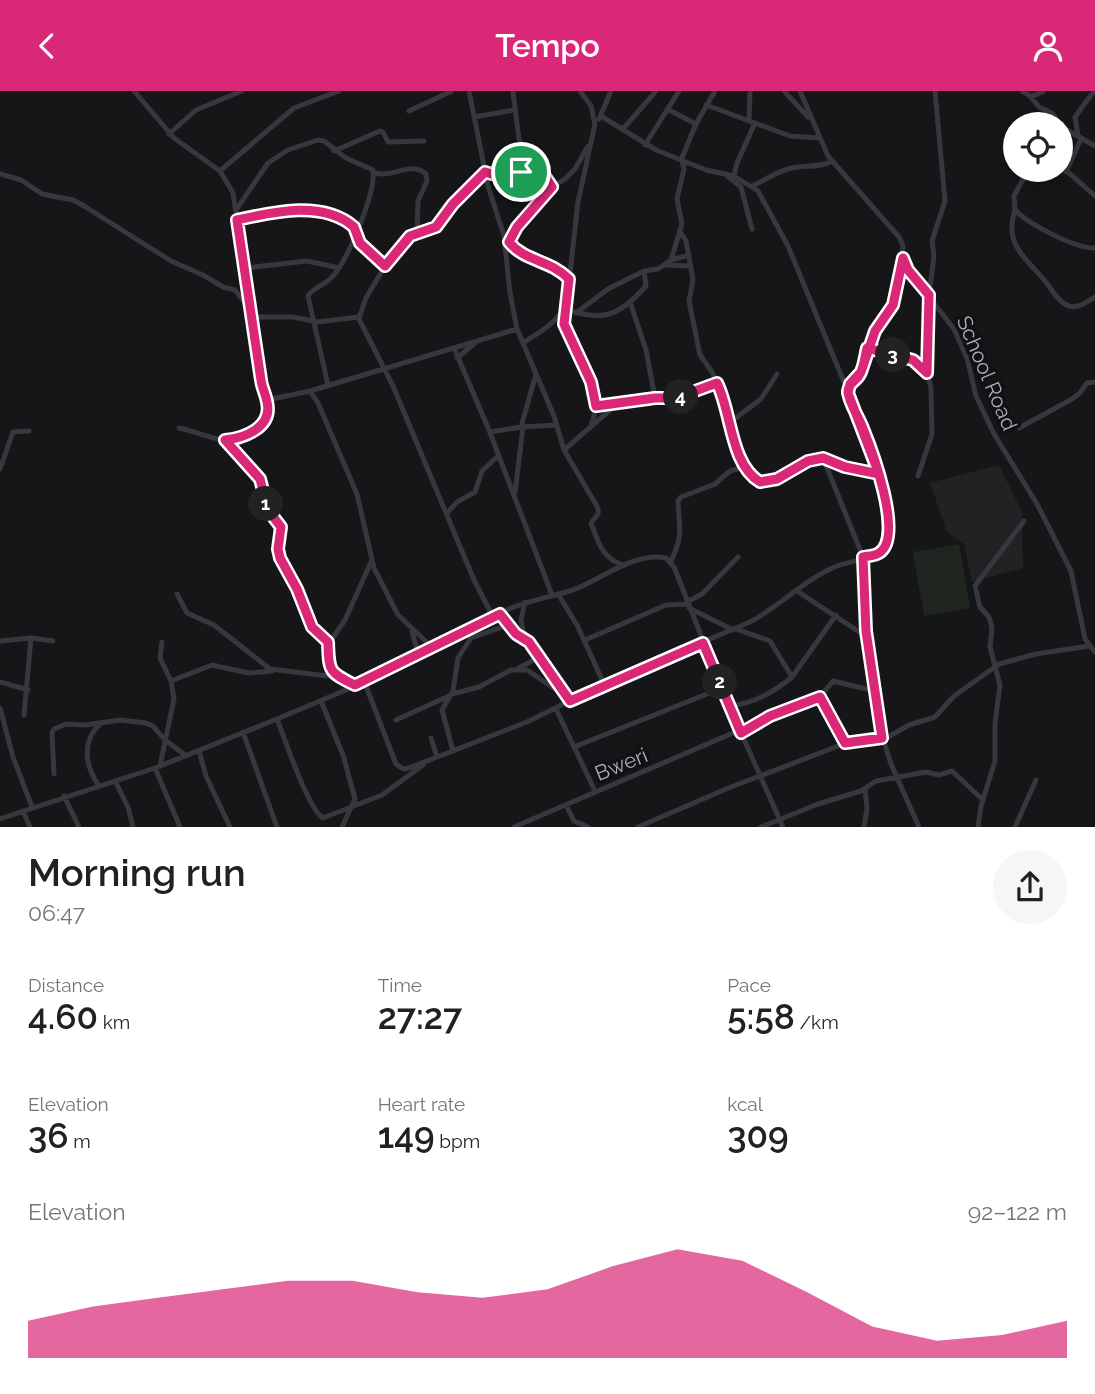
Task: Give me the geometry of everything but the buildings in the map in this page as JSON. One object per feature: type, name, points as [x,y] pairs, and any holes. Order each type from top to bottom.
[{"type":"street","points":[[134,91],[169,134],[220,171],[233,193],[261,380],[267,400],[266,417],[258,428],[246,436],[225,440],[179,428]]},
{"type":"street","points":[[169,134],[196,110],[242,91]]},
{"type":"street","points":[[220,171],[294,108],[338,91]]},
{"type":"street","points":[[409,111],[452,91]]},
{"type":"street","points":[[469,91],[485,172],[506,249],[517,329],[557,425],[564,450],[596,505],[598,514],[591,523],[605,554],[610,560],[625,565]]},
{"type":"street","points":[[580,91],[591,106],[595,124],[578,202],[563,321],[591,382],[596,406],[592,427]]},
{"type":"street","points":[[595,124],[611,91]]},
{"type":"street","points":[[645,145],[679,91]]},
{"type":"street","points":[[669,262],[681,233],[682,217],[677,198],[684,169],[682,160],[696,124],[715,91]]},
{"type":"street","points":[[734,176],[752,122],[750,91]]},
{"type":"street","points":[[784,91],[813,123]]},
{"type":"street","name":"School Road","points":[[800,91],[819,138],[832,161],[899,237],[908,270],[954,328],[969,364],[976,396],[993,434],[1037,504],[1071,571],[1085,639],[1092,647]]},
{"type":"street","points":[[918,476],[932,434],[931,388],[927,373],[929,295],[934,255],[932,241],[944,201],[935,91]]},
{"type":"street","points":[[1026,93],[1044,91]]},
{"type":"street","points":[[1073,154],[1080,138],[1075,117],[1094,91]]},
{"type":"street","points":[[513,92],[519,139],[535,173]]},
{"type":"street","points":[[623,129],[652,92]]},
{"type":"street","points":[[1026,93],[1037,105],[1050,112]]},
{"type":"street","points":[[706,105],[790,136],[819,138]]},
{"type":"street","points":[[667,109],[696,124]]},
{"type":"street","points":[[474,117],[514,110]]},
{"type":"street","points":[[364,681],[396,764],[405,769],[527,722],[556,709],[569,699],[735,629],[772,610],[832,568],[880,553],[888,536],[886,505],[879,474],[788,246],[763,198],[752,186],[734,176],[706,170],[645,145],[601,116]]},
{"type":"street","points":[[334,151],[380,131],[388,142],[424,141]]},
{"type":"street","points":[[1073,133],[1095,146]]},
{"type":"street","points":[[236,211],[261,170],[284,152],[320,139],[334,151],[373,172],[384,175],[415,168],[426,174],[427,181],[418,201],[417,233]]},
{"type":"street","points":[[506,249],[517,227],[552,187],[575,169],[592,140]]},
{"type":"street","points":[[752,186],[785,169],[821,166],[832,161]]},
{"type":"street","points":[[328,385],[308,303],[309,294],[329,281],[339,268],[357,232],[373,172]]},
{"type":"street","points":[[485,172],[544,175],[552,187]]},
{"type":"street","points":[[359,318],[366,298],[385,266],[408,237],[436,227],[453,204],[485,172]]},
{"type":"street","points":[[0,174],[21,180],[42,194],[73,200],[84,206],[171,261],[203,275],[223,288],[234,290],[260,318],[293,317],[314,321],[353,316],[359,318],[385,369],[474,580],[493,617]]},
{"type":"street","points":[[725,174],[741,187],[752,229]]},
{"type":"street","points":[[1073,177],[1095,197]]},
{"type":"street","points":[[1022,182],[1014,196],[1015,210],[1011,222],[1018,252],[1066,305],[1075,307],[1095,297]]},
{"type":"street","points":[[237,220],[284,210],[307,210],[346,222],[357,232],[360,243],[385,266]]},
{"type":"street","points":[[1015,210],[1027,220],[1077,246],[1095,248]]},
{"type":"street","points":[[681,233],[686,241],[691,266],[693,286],[689,301],[700,355],[724,398],[729,423],[746,470],[752,478],[764,483],[786,475],[808,461],[823,458],[845,467],[879,474]]},
{"type":"street","points":[[509,242],[520,254],[554,266],[569,279]]},
{"type":"street","points":[[576,313],[608,289],[643,271],[689,255]]},
{"type":"street","points":[[848,393],[850,384],[861,372],[875,331],[893,305],[903,258]]},
{"type":"street","points":[[246,268],[307,261],[339,268]]},
{"type":"street","points":[[669,262],[691,266]]},
{"type":"street","points":[[565,309],[603,317],[614,313],[647,285],[643,271]]},
{"type":"street","points":[[630,302],[646,350],[655,398]]},
{"type":"street","points":[[523,343],[551,325],[565,309]]},
{"type":"street","points":[[551,325],[566,329]]},
{"type":"street","points":[[267,400],[310,391],[517,329]]},
{"type":"street","points":[[457,358],[479,340]]},
{"type":"street","points":[[453,348],[555,594],[584,640],[604,684]]},
{"type":"street","points":[[867,348],[913,360],[927,373]]},
{"type":"street","points":[[515,496],[522,427],[536,374]]},
{"type":"street","points":[[729,423],[761,399],[777,374]]},
{"type":"street","points":[[1018,428],[1072,399],[1087,383],[1095,381]]},
{"type":"street","points":[[596,406],[676,398],[717,383]]},
{"type":"street","points":[[310,391],[318,403],[357,494],[371,562],[393,609],[412,631],[432,647]]},
{"type":"street","points":[[564,450],[617,404]]},
{"type":"street","points":[[490,432],[557,425]]},
{"type":"street","points":[[0,469],[13,432],[29,431]]},
{"type":"street","points":[[225,440],[260,479],[268,510],[281,527],[278,549],[280,558],[297,589],[312,627],[325,637],[328,662],[336,677]]},
{"type":"street","points":[[447,513],[457,502],[475,492],[484,468],[499,455]]},
{"type":"street","points":[[823,458],[863,557],[867,637],[882,738],[919,827]]},
{"type":"street","points":[[671,561],[680,538],[678,501],[681,497],[715,484],[734,469],[741,467],[746,470]]},
{"type":"street","points":[[978,827],[995,761],[995,723],[1000,686],[990,647],[992,628],[989,617],[980,607],[975,586],[1024,521]]},
{"type":"street","points":[[0,819],[200,751],[364,681],[525,602],[582,586],[625,565],[657,556],[671,561],[729,706],[783,827]]},
{"type":"street","points":[[688,605],[738,557]]},
{"type":"street","points":[[328,645],[345,620],[371,562]]},
{"type":"street","points":[[797,591],[867,637]]},
{"type":"street","points":[[177,594],[187,613],[214,625],[253,653],[266,666],[275,670]]},
{"type":"street","points":[[525,602],[521,625],[529,642],[569,699]]},
{"type":"street","points":[[584,640],[666,605],[688,605],[735,629],[770,641],[792,677]]},
{"type":"street","points":[[500,614],[516,634],[529,642]]},
{"type":"street","points":[[729,706],[752,701],[792,677],[836,615]]},
{"type":"street","points":[[471,638],[508,625]]},
{"type":"street","points":[[453,751],[442,710],[452,694],[458,658],[475,627]]},
{"type":"street","points":[[412,631],[418,653]]},
{"type":"street","points":[[0,641],[31,638],[53,641]]},
{"type":"street","points":[[24,715],[31,638]]},
{"type":"street","points":[[162,642],[160,658],[171,681],[174,706],[158,767],[180,827]]},
{"type":"street","points":[[638,827],[726,789],[845,743],[882,738],[935,717],[954,696],[996,665],[1036,654],[1092,647]]},
{"type":"street","points":[[396,720],[452,694],[479,687],[539,657]]},
{"type":"street","points":[[171,681],[212,665],[249,673],[275,670],[336,677],[355,685]]},
{"type":"street","points":[[515,670],[527,670],[569,699]]},
{"type":"street","name":"Bweri","points":[[514,827],[532,824],[595,791],[820,697],[833,681],[875,691]]},
{"type":"street","points":[[0,682],[28,690]]},
{"type":"street","points":[[574,747],[722,688]]},
{"type":"street","points":[[820,697],[845,743]]},
{"type":"street","points":[[320,701],[349,773],[355,799],[342,827]]},
{"type":"street","points":[[0,708],[13,757],[33,807]]},
{"type":"street","points":[[556,709],[595,791]]},
{"type":"street","points":[[277,719],[311,802],[319,815],[327,817],[391,790],[428,761]]},
{"type":"street","points":[[54,774],[51,741],[54,729],[66,724],[85,725],[121,720],[146,723],[186,756]]},
{"type":"street","points":[[99,786],[89,771],[87,751],[92,732],[103,721]]},
{"type":"street","points":[[243,732],[277,827]]},
{"type":"street","points":[[431,738],[439,756]]},
{"type":"street","points":[[439,756],[449,739]]},
{"type":"street","points":[[200,751],[206,776],[230,827]]},
{"type":"street","points":[[761,827],[865,789],[876,781],[926,772],[939,775],[951,771],[983,800]]},
{"type":"street","points":[[1015,827],[1036,780]]},
{"type":"street","points":[[116,781],[128,807],[133,827]]},
{"type":"street","points":[[864,827],[867,812],[865,789]]},
{"type":"street","points":[[64,796],[79,827]]},
{"type":"street","points":[[566,806],[574,824],[588,827]]},
{"type":"street","points":[[23,811],[30,827]]},
{"type":"shaded area","points":[[999,465],[1022,512],[1023,568],[972,582],[964,544],[947,532],[930,483]]},
{"type":"shaded area","points":[[959,544],[970,608],[924,616],[913,552]]},
{"type":"route","points":[[521,172],[485,172],[453,204],[436,227],[410,236],[385,266],[363,247],[351,224],[334,217],[294,209],[237,220],[267,413],[263,423],[252,433],[225,440],[260,479],[268,510],[281,527],[278,549],[280,558],[297,589],[312,627],[328,642],[328,662],[332,673],[355,685],[500,614],[516,634],[529,642],[570,701],[703,643],[741,733],[770,716],[820,697],[829,709],[845,743],[882,738],[866,631],[863,557],[880,553],[885,546],[888,527],[884,492],[879,474],[876,460],[862,427],[848,393],[850,384],[861,372],[864,359],[867,348],[913,360],[927,373],[929,295],[908,270],[903,258],[891,310],[875,331],[867,348],[863,366],[861,372],[859,376],[850,384],[849,389],[848,393],[876,460],[879,472],[879,474],[845,467],[823,458],[808,461],[777,479],[760,482],[752,478],[746,470],[717,383],[671,399],[655,398],[596,406],[591,382],[564,324],[569,279],[554,266],[520,254],[509,242],[517,227],[552,187],[544,175],[521,172]]}]
